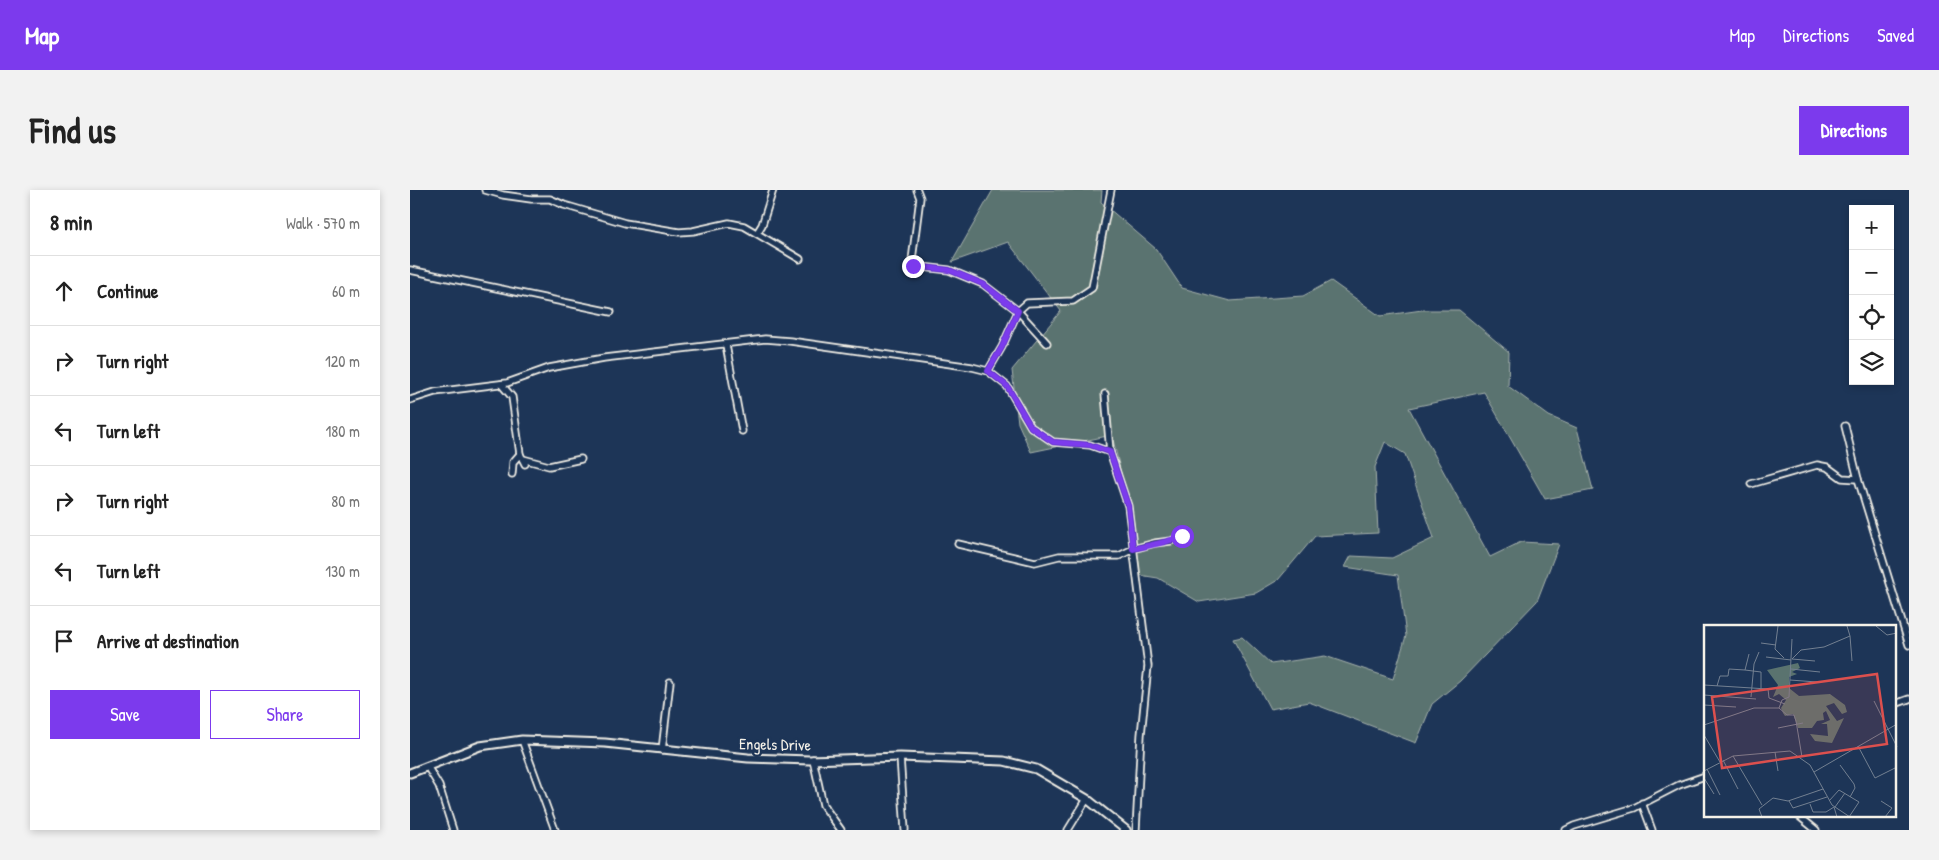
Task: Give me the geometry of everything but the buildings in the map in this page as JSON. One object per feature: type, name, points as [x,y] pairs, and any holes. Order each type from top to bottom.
[{"type":"street","points":[[485,190],[531,199],[550,199],[624,223],[678,232],[693,231],[729,223],[744,226],[800,259]]},
{"type":"street","points":[[757,233],[762,225],[773,190]]},
{"type":"street","points":[[917,190],[920,198],[912,260],[913,266],[949,270],[983,284],[1018,311],[1047,343]]},
{"type":"street","points":[[988,371],[1002,347],[1018,311],[1027,303],[1073,301],[1092,288],[1111,190]]},
{"type":"street","points":[[410,270],[611,312]]},
{"type":"street","points":[[410,400],[435,392],[501,384],[549,368],[576,363],[765,339],[972,367],[988,371],[1007,386],[1031,427],[1053,442],[1090,445],[1110,452]]},
{"type":"street","points":[[726,344],[742,432]]},
{"type":"street","points":[[501,384],[512,397],[523,459]]},
{"type":"street","points":[[1105,394],[1110,452],[1128,506],[1148,666],[1141,735],[1136,830]]},
{"type":"street","points":[[1845,426],[1858,479],[1909,646]]},
{"type":"street","points":[[512,474],[514,462],[523,459],[549,466],[581,459]]},
{"type":"street","points":[[1751,484],[1817,464],[1828,467],[1842,478],[1858,479]]},
{"type":"street","points":[[958,544],[1035,562],[1059,556],[1119,556],[1133,549],[1171,541],[1182,536]]},
{"type":"street","points":[[662,750],[670,682]]},
{"type":"street","points":[[1896,704],[1909,699]]},
{"type":"street","points":[[522,740],[555,830]]},
{"type":"street","name":"Engels Drive","points":[[410,773],[480,746],[522,740],[605,743],[748,758],[900,757],[1004,761],[1036,769],[1087,799],[1126,830]]},
{"type":"street","points":[[900,757],[905,830]]},
{"type":"street","points":[[813,759],[823,805],[841,830]]},
{"type":"street","points":[[427,766],[439,786],[453,830]]},
{"type":"street","points":[[1566,830],[1642,803],[1679,785],[1704,776]]},
{"type":"street","points":[[1068,830],[1087,799]]},
{"type":"street","points":[[1642,803],[1652,830]]},
{"type":"street","points":[[1801,818],[1816,830]]},
{"type":"green space","points":[[993,190],[1102,190],[1101,202],[1156,249],[1182,288],[1230,301],[1303,296],[1331,281],[1380,316],[1422,310],[1459,310],[1509,352],[1508,386],[1549,416],[1577,428],[1593,490],[1545,499],[1484,392],[1409,408],[1490,557],[1521,542],[1559,544],[1537,601],[1460,681],[1432,704],[1416,743],[1309,702],[1270,709],[1233,639],[1242,637],[1271,664],[1325,656],[1393,679],[1406,636],[1398,575],[1345,567],[1351,556],[1392,558],[1434,538],[1405,454],[1385,442],[1375,467],[1378,533],[1315,536],[1278,580],[1256,593],[1199,602],[1158,578],[1133,574],[1125,509],[1125,490],[1112,435],[1031,452],[1018,423],[1012,370],[1061,311],[1008,242],[952,262]]},
{"type":"route","points":[[913,266],[949,270],[983,284],[1018,311],[1002,347],[988,371],[1007,386],[1031,427],[1053,442],[1090,445],[1110,452],[1128,506],[1133,549],[1171,541],[1182,536]]}]
